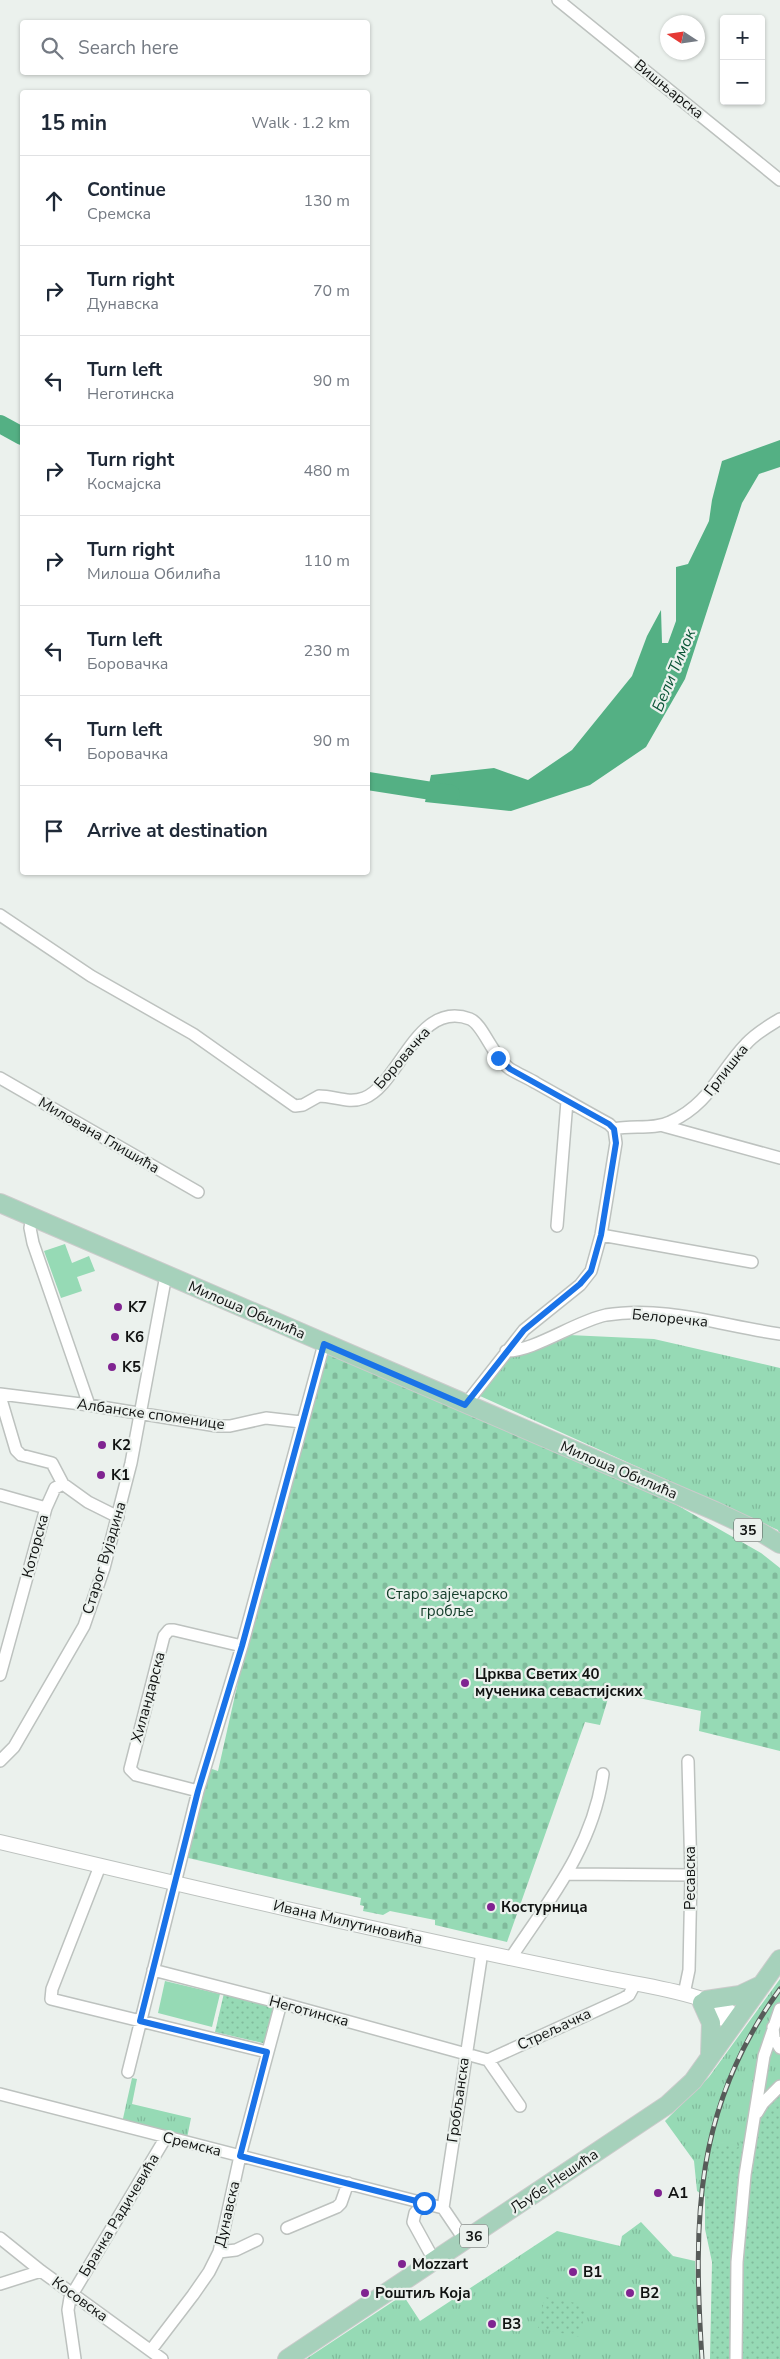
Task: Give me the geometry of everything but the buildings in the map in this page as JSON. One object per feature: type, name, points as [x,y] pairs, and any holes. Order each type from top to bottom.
[{"type":"main road","name":"Милоша Обилића","points":[[0,1203],[715,1512],[762,1533],[780,1544]]},
{"type":"main road","name":"Милоша Обилића","points":[[715,1512],[780,1550]]},
{"type":"main road","name":"Љубе Нешића","points":[[287,2359],[466,2242],[660,2111],[684,2090],[780,1959]]},
{"type":"main road","points":[[710,2056],[713,2032],[711,2023],[697,1999],[740,1994],[761,1984]]},
{"type":"street","name":"Вишњарска","points":[[558,0],[780,180]]},
{"type":"street","name":"Боровачка","points":[[0,916],[91,976],[193,1034],[295,1106],[303,1106],[319,1096],[342,1100],[365,1098],[378,1088],[426,1028],[456,1016],[469,1019],[480,1026],[493,1052],[510,1069],[609,1124],[614,1129]]},
{"type":"street","name":"Грлишка","points":[[614,1129],[626,1126],[658,1125],[668,1123],[682,1116],[701,1102],[719,1082],[746,1043],[780,1019]]},
{"type":"street","name":"Милована Глишића","points":[[0,1078],[198,1192]]},
{"type":"street","points":[[557,1226],[567,1101]]},
{"type":"street","points":[[658,1125],[780,1158]]},
{"type":"street","points":[[465,1405],[524,1330],[588,1276],[594,1265],[601,1235],[616,1143],[614,1129]]},
{"type":"street","points":[[32,1216],[30,1228],[33,1243],[90,1405]]},
{"type":"street","points":[[601,1235],[752,1262]]},
{"type":"street","name":"Старог Вујадина","points":[[0,1761],[14,1747],[84,1626],[104,1568],[118,1517],[140,1414],[166,1275]]},
{"type":"street","name":"Белоречка","points":[[506,1351],[525,1347],[589,1319],[630,1313],[685,1316],[780,1334]]},
{"type":"street","points":[[128,2072],[198,1791],[242,1646],[301,1422],[324,1344]]},
{"type":"street","points":[[0,1395],[16,1450],[21,1455],[52,1463],[63,1484],[95,1506],[118,1517]]},
{"type":"street","name":"Албанске споменице","points":[[0,1395],[90,1405],[217,1426],[230,1426],[275,1417],[301,1422]]},
{"type":"street","name":"Которска","points":[[0,1676],[6,1634],[46,1508],[56,1488],[63,1484]]},
{"type":"street","points":[[0,1495],[46,1508]]},
{"type":"street","name":"Хиландарска","points":[[198,1791],[136,1775],[132,1772],[130,1766],[164,1636],[169,1630],[174,1630],[242,1646]]},
{"type":"street","name":"Ресавска","points":[[688,1761],[691,1875],[690,1970],[697,1999]]},
{"type":"street","points":[[510,1958],[566,1874],[596,1812],[603,1774]]},
{"type":"street","name":"Ивана Милутиновића","points":[[0,1842],[482,1952],[635,1984],[697,1999],[720,2018],[736,2020]]},
{"type":"street","points":[[100,1866],[52,1989],[51,1999],[267,2052]]},
{"type":"street","points":[[566,1874],[691,1875]]},
{"type":"street","name":"Гробљанска","points":[[443,2208],[482,1952]]},
{"type":"street","name":"Неготинска","points":[[153,1970],[465,2054]]},
{"type":"street","name":"Стрељачка","points":[[488,2060],[624,1998],[629,1995],[635,1984]]},
{"type":"street","name":"Дунавска","points":[[151,2350],[198,2287],[219,2252],[240,2156],[281,2003]]},
{"type":"street","points":[[736,2359],[739,2227],[764,2056],[773,2025],[780,2010]]},
{"type":"street","points":[[773,2025],[774,2038],[780,2048]]},
{"type":"street","points":[[465,2054],[488,2060],[520,2106]]},
{"type":"street","points":[[754,2119],[763,2103],[780,2086]]},
{"type":"street","name":"Сремска","points":[[0,2094],[443,2208]]},
{"type":"street","name":"Бранка Радичевића","points":[[72,2293],[166,2137]]},
{"type":"street","points":[[288,2228],[336,2207],[341,2203],[348,2183]]},
{"type":"street","points":[[424,2203],[415,2213],[413,2222],[435,2262]]},
{"type":"street","points":[[443,2208],[466,2242]]},
{"type":"street","name":"Косовска","points":[[0,2238],[41,2271],[162,2359]]},
{"type":"street","points":[[219,2252],[236,2250],[257,2240]]},
{"type":"street","points":[[0,2284],[41,2271]]},
{"type":"street","points":[[72,2293],[68,2310],[75,2359]]},
{"type":"green space","points":[[65,1244],[72,1263],[89,1256],[95,1271],[77,1277],[82,1291],[61,1298],[44,1251]]},
{"type":"green space","points":[[569,1335],[654,1339],[780,1368],[780,1538],[778,1530],[480,1396],[509,1356]]},
{"type":"green space","name":"Старо зајечарско гробље","points":[[329,1352],[675,1504],[761,1553],[780,1568],[780,1751],[699,1731],[701,1711],[610,1692],[600,1725],[585,1722],[507,1942],[435,1925],[435,1920],[390,1911],[383,1915],[363,1911],[364,1906],[360,1905],[361,1898],[184,1857],[209,1768],[218,1771],[242,1664],[325,1356]]},
{"type":"green space","points":[[780,1979],[780,2087],[760,2116],[715,2204],[697,2191],[694,2161],[665,2121],[709,2077]]},
{"type":"green space","points":[[165,1981],[220,1994],[212,2027],[158,2013]]},
{"type":"green space","points":[[224,1993],[277,2005],[267,2044],[215,2032]]},
{"type":"green space","points":[[132,2078],[137,2079],[132,2104],[191,2118],[187,2138],[122,2123]]},
{"type":"green space","points":[[780,2094],[780,2359],[710,2359],[712,2262],[705,2229],[705,2194],[714,2142],[737,2148],[749,2129]]},
{"type":"green space","points":[[641,2222],[673,2256],[695,2261],[700,2359],[306,2359],[403,2295],[420,2321],[557,2231],[620,2246],[622,2236]]},
{"type":"green space","points":[[545,2297],[586,2305],[580,2337],[538,2328]]},
{"type":"water","points":[[780,440],[780,467],[759,474],[742,503],[685,679],[646,747],[590,785],[511,811],[425,802],[431,775],[494,768],[528,780],[572,750],[632,676],[647,636],[661,610],[662,643],[668,643],[676,621],[676,567],[688,564],[709,521],[712,500],[722,461]]},
{"type":"waterway","name":"Бели Тимок","points":[[0,424],[20,435]]},
{"type":"waterway","name":"Бели Тимок","points":[[370,781],[451,794]]},
{"type":"railway","points":[[702,2359],[698,2259],[700,2212],[705,2166],[715,2121],[730,2077],[752,2033],[780,1989]]},
{"type":"place","name":"K7","points":[[118,1307]]},
{"type":"place","name":"K6","points":[[115,1337]]},
{"type":"place","name":"K5","points":[[112,1367]]},
{"type":"place","name":"K2","points":[[102,1445]]},
{"type":"place","name":"K1","points":[[101,1475]]},
{"type":"place","name":"Црква Светих 40 мученика севастијских","points":[[465,1683]]},
{"type":"place","name":"Костурница","points":[[491,1907]]},
{"type":"place","name":"A1","points":[[658,2193]]},
{"type":"place","name":"Mozzart","points":[[402,2264]]},
{"type":"place","name":"B1","points":[[573,2272]]},
{"type":"place","name":"Роштиљ Која","points":[[365,2293]]},
{"type":"place","name":"B2","points":[[630,2293]]},
{"type":"place","name":"B3","points":[[492,2324]]},
{"type":"route","points":[[424,2203],[240,2156],[267,2052],[140,2021],[198,1791],[242,1646],[301,1422],[324,1344],[465,1405],[524,1330],[580,1284],[588,1276],[594,1265],[601,1235],[616,1143],[614,1129],[609,1124],[510,1069],[498,1058]]}]
